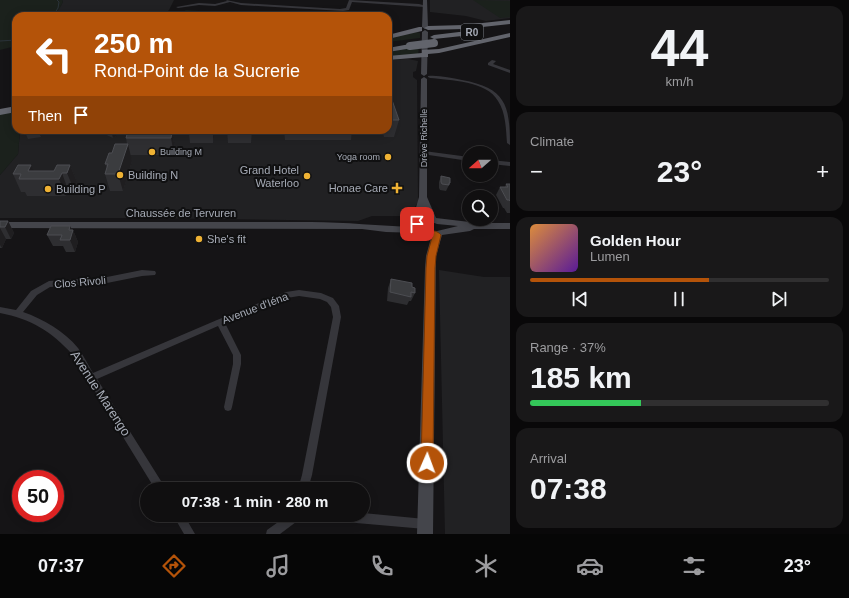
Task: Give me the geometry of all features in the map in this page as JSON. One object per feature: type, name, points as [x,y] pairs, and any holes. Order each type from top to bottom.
[{"type":"highway","points":[[392,36],[424,28],[464,27],[510,22]]},
{"type":"highway","name":"R0","points":[[392,49],[410,44],[510,26]]},
{"type":"highway","name":"R0","points":[[434,40],[510,31]]},
{"type":"highway","points":[[392,58],[425,56],[439,51],[510,35]]},
{"type":"highway","name":"R0","points":[[392,44],[410,44]]},
{"type":"highway","points":[[0,105],[12,103]]},
{"type":"highway","points":[[0,112],[12,110]]},
{"type":"main road","name":"Drève Richelle","points":[[425,0],[425,56],[422,76],[424,153],[423,197],[420,205],[420,227],[431,256]]},
{"type":"main road","name":"Drève Richelle","points":[[423,197],[435,220],[442,228],[431,256],[425,529]]},
{"type":"main road","points":[[420,227],[435,220],[462,223]]},
{"type":"main road","name":"Chaussée de Tervuren","points":[[0,225],[362,226],[386,229],[420,227]]},
{"type":"main road","points":[[420,227],[439,233],[478,226]]},
{"type":"main road","points":[[498,226],[510,226]]},
{"type":"street","points":[[178,7],[199,4],[215,5],[229,1],[241,4],[347,10],[350,8],[351,0],[424,6]]},
{"type":"street","points":[[494,61],[490,64],[510,72]]},
{"type":"street","points":[[422,76],[469,82],[485,87],[496,94],[503,104],[510,143]]},
{"type":"street","points":[[424,153],[462,158]]},
{"type":"street","points":[[498,163],[510,164]]},
{"type":"street","name":"Clos Rivoli","points":[[18,313],[34,293],[49,284],[107,280],[142,273],[152,273]]},
{"type":"street","name":"Avenue d'Iéna","points":[[92,377],[286,295],[299,293],[321,296],[330,300],[335,306],[337,317],[304,482]]},
{"type":"street","name":"Avenue Marengo","points":[[0,310],[18,313],[45,325],[64,339],[75,351],[157,482]]},
{"type":"street","points":[[220,322],[237,355],[237,364],[228,407]]},
{"type":"street","points":[[182,522],[190,534]]},
{"type":"street","points":[[271,534],[287,522]]},
{"type":"street","points":[[370,522],[425,529]]},
{"type":"shaded area","points":[[0,0],[62,0],[63,2],[57,12],[12,12],[12,47],[0,50]]},
{"type":"shaded area","points":[[62,0],[174,0],[167,12],[57,12],[63,2]]},
{"type":"shaded area","points":[[430,0],[510,0],[510,18],[486,21],[466,16],[430,12]]},
{"type":"shaded area","points":[[473,0],[510,1],[510,17],[500,18]]},
{"type":"shaded area","points":[[186,10],[212,12],[182,12]]},
{"type":"shaded area","points":[[417,32],[420,33],[420,38],[392,42],[392,36]]},
{"type":"shaded area","points":[[419,47],[418,56],[392,57],[392,51]]},
{"type":"shaded area","points":[[408,59],[418,61],[416,71],[413,72],[413,77],[417,80],[418,202],[409,216],[372,216],[358,221],[0,218],[0,175],[18,154],[20,134],[392,134],[392,60]]},
{"type":"shaded area","points":[[12,112],[12,134],[20,134],[18,154],[0,175],[0,114]]},
{"type":"shaded area","points":[[439,270],[484,277],[510,277],[510,534],[445,534]]},
{"type":"building","points":[[392,100],[399,120],[392,120]]},
{"type":"building","points":[[127,134],[172,134],[171,138],[126,138]]},
{"type":"building","points":[[115,144],[128,144],[118,174],[105,174],[108,164],[105,164],[109,153],[112,153]]},
{"type":"building","points":[[18,165],[31,165],[28,171],[54,171],[57,165],[70,165],[67,173],[62,173],[59,179],[19,179],[21,174],[13,174]]},
{"type":"building","points":[[441,176],[450,178],[449,185],[442,184]]},
{"type":"building","points":[[506,184],[510,184],[510,201],[507,200],[500,187],[508,187]]},
{"type":"building","points":[[0,221],[8,221],[5,227],[0,227]]},
{"type":"building","points":[[51,226],[70,226],[69,230],[73,230],[70,240],[60,240],[62,235],[47,235]]},
{"type":"building","points":[[391,279],[412,283],[412,287],[415,288],[415,293],[411,292],[411,297],[390,292]]},
{"type":"waterway","points":[[56,12],[59,2],[57,0]]},
{"type":"waterway","points":[[0,41],[12,40]]},
{"type":"place","name":"Building M","points":[[152,152]]},
{"type":"place","name":"Yoga room","points":[[388,157]]},
{"type":"place","name":"Building N","points":[[120,175]]},
{"type":"place","name":"Grand Hotel Waterloo","points":[[307,176]]},
{"type":"place","name":"Honae Care","points":[[397,188]]},
{"type":"place","name":"Building P","points":[[48,189]]},
{"type":"place","name":"She's fit","points":[[199,239]]},
{"type":"route","points":[[417,224],[417,227],[425,234],[437,235],[431,256],[430,268],[427,463]]}]
